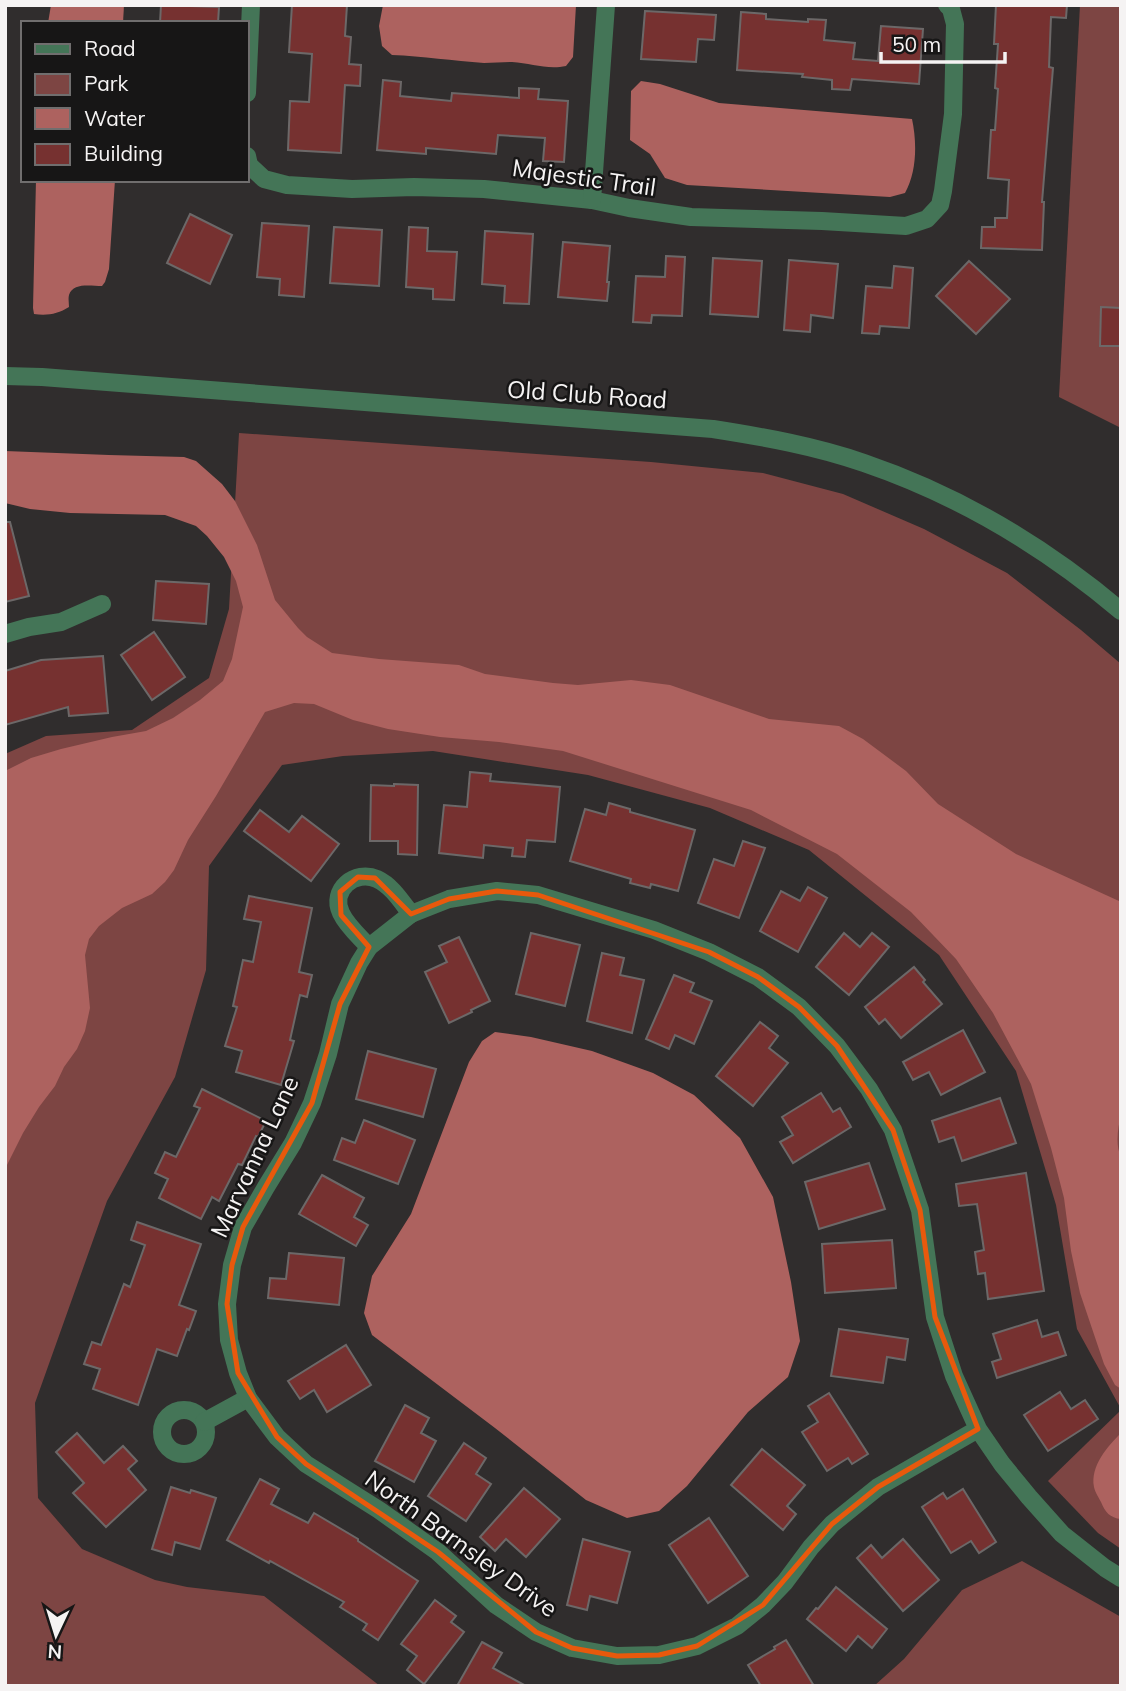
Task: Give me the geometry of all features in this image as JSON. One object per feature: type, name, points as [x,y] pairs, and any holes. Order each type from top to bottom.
[{"type":"street","points":[[248,71],[251,5]]},
{"type":"street","points":[[592,200],[606,5]]},
{"type":"street","name":"Majestic Trail","points":[[248,159],[250,165],[264,179],[287,184],[352,189],[484,189],[592,200],[691,217],[822,220],[906,226],[927,219],[940,205],[943,191],[953,114],[955,24],[951,9],[947,5]]},
{"type":"street","name":"Old Club Road","points":[[5,376],[713,429],[776,439],[862,462],[921,484],[988,518],[1046,554],[1093,587],[1121,611]]},
{"type":"street","points":[[5,635],[29,627],[61,622],[102,604]]},
{"type":"street","points":[[369,947],[341,915],[338,903],[340,892],[347,882],[358,877],[374,878],[388,886],[411,914]]},
{"type":"street","name":"Marvanna Lane","points":[[248,1398],[229,1340],[227,1304],[232,1265],[243,1227],[293,1143],[312,1102],[328,1054],[340,1004],[359,963],[369,947],[411,914],[449,899],[497,891],[538,895],[654,930],[709,952],[758,977],[799,1007],[837,1046],[869,1089],[893,1130],[920,1210],[935,1318],[954,1376],[978,1429],[1009,1472],[1062,1534],[1121,1578]]},
{"type":"street","points":[[204,1422],[248,1398]]},
{"type":"street","name":"North Barnsley Drive","points":[[248,1398],[277,1437],[306,1464],[379,1510],[438,1552],[496,1605],[536,1632],[572,1648],[617,1656],[659,1655],[697,1646],[737,1626],[785,1582],[832,1524],[878,1487],[978,1429]]},
{"type":"highlighted area","points":[[358,877],[375,878],[411,914],[449,899],[497,891],[538,895],[709,952],[758,977],[799,1007],[837,1046],[893,1130],[920,1210],[935,1317],[978,1429],[878,1487],[832,1524],[763,1605],[697,1646],[659,1655],[617,1656],[572,1648],[536,1632],[438,1552],[306,1464],[277,1437],[238,1373],[227,1304],[232,1265],[243,1227],[312,1103],[340,1004],[369,947],[341,915],[340,892]]},
{"type":"green space","points":[[1080,5],[1121,5],[1121,428],[1059,397]]},
{"type":"green space","points":[[239,433],[651,462],[763,473],[843,494],[924,529],[1007,573],[1121,664],[1121,1409],[1077,1329],[1056,1205],[1016,1071],[939,955],[809,850],[710,808],[588,775],[433,751],[343,756],[282,765],[209,866],[206,970],[175,1077],[107,1201],[35,1403],[38,1498],[82,1549],[155,1580],[187,1587],[264,1596],[380,1686],[5,1686],[5,754],[46,736],[132,730],[209,678],[229,609]]},
{"type":"green space","points":[[1121,1410],[1121,1549],[1098,1533],[1048,1481]]},
{"type":"green space","points":[[1022,1561],[1121,1617],[1121,1686],[874,1686],[904,1659],[962,1590]]},
{"type":"water","points":[[51,5],[124,5],[123,21],[48,21]]},
{"type":"water","points":[[383,5],[576,5],[573,57],[566,66],[552,67],[392,55],[382,46],[379,26]]},
{"type":"water","points":[[641,81],[660,84],[719,103],[912,119],[915,157],[909,185],[905,193],[890,197],[687,185],[665,178],[650,154],[630,140],[631,91]]},
{"type":"water","points":[[36,182],[115,182],[109,269],[105,282],[102,286],[74,288],[69,295],[69,307],[61,311],[48,315],[34,314]]},
{"type":"water","points":[[5,451],[184,457],[196,461],[222,484],[235,501],[257,545],[275,600],[307,637],[332,653],[459,665],[485,674],[553,683],[578,685],[631,680],[670,685],[769,719],[839,726],[863,739],[906,771],[938,804],[1016,854],[1121,902],[1121,1115],[1118,1142],[1121,1157],[1121,1389],[1115,1385],[1104,1364],[1080,1293],[1064,1198],[1031,1084],[993,1013],[956,959],[911,912],[837,854],[751,810],[563,751],[388,729],[353,720],[314,704],[294,703],[265,712],[165,882],[152,894],[122,908],[99,926],[89,939],[85,955],[90,1008],[85,1031],[55,1086],[23,1133],[5,1169],[5,771],[31,758],[61,749],[146,731],[173,718],[200,700],[223,681],[232,659],[243,607],[236,581],[224,557],[196,526],[165,515],[70,513],[30,509],[5,503]]},
{"type":"water","points":[[495,1032],[592,1051],[653,1073],[694,1095],[740,1138],[773,1197],[800,1341],[788,1377],[748,1412],[687,1486],[659,1511],[627,1518],[586,1500],[372,1335],[364,1313],[372,1276],[411,1214],[469,1062],[482,1041]]},
{"type":"water","points":[[1121,1433],[1121,1519],[1111,1516],[1104,1509],[1093,1479],[1101,1457]]},
{"type":"building","points":[[161,5],[219,7],[218,21],[160,21]]},
{"type":"building","points":[[292,5],[347,5],[345,36],[351,37],[349,64],[361,65],[360,86],[345,85],[341,153],[288,150],[290,101],[309,102],[312,54],[289,52]]},
{"type":"building","points":[[996,5],[1067,5],[1066,18],[1051,17],[1049,67],[1053,68],[1042,202],[1042,250],[981,248],[982,227],[995,227],[995,218],[1007,218],[1009,180],[988,178],[991,130],[995,130],[998,89],[995,88],[998,44],[994,44]]},
{"type":"building","points":[[645,11],[716,15],[714,40],[698,39],[696,62],[641,59]]},
{"type":"building","points":[[741,12],[766,14],[766,19],[808,22],[808,19],[826,20],[824,40],[855,43],[853,59],[878,61],[881,26],[923,29],[919,84],[852,79],[850,90],[832,89],[832,80],[802,77],[803,74],[737,70]]},
{"type":"building","points":[[383,80],[401,82],[400,96],[451,101],[452,93],[519,98],[519,88],[539,89],[538,99],[568,101],[564,162],[543,161],[545,138],[498,135],[496,154],[426,148],[426,154],[377,150]]},
{"type":"building","points":[[190,214],[232,235],[210,284],[167,263]]},
{"type":"building","points":[[262,223],[309,226],[304,297],[279,295],[280,279],[257,277]]},
{"type":"building","points":[[334,227],[382,230],[379,286],[330,283]]},
{"type":"building","points":[[409,227],[428,228],[427,251],[457,252],[454,300],[433,299],[433,289],[406,287]]},
{"type":"building","points":[[485,231],[533,234],[529,304],[504,303],[505,286],[482,284]]},
{"type":"building","points":[[563,242],[610,246],[607,301],[558,297]]},
{"type":"building","points":[[666,256],[685,257],[682,316],[652,315],[651,323],[633,322],[636,276],[665,277]]},
{"type":"building","points":[[713,258],[762,261],[758,317],[710,314]]},
{"type":"building","points":[[789,260],[838,264],[833,318],[811,315],[810,332],[784,330]]},
{"type":"building","points":[[969,261],[1010,299],[976,334],[936,296]]},
{"type":"building","points":[[894,266],[913,268],[909,328],[880,326],[879,334],[862,333],[866,286],[892,288]]},
{"type":"building","points":[[1101,307],[1121,308],[1121,346],[1100,346]]},
{"type":"building","points":[[5,522],[10,522],[29,596],[5,602]]},
{"type":"building","points":[[156,581],[209,584],[206,624],[153,620]]},
{"type":"building","points":[[154,632],[185,677],[152,700],[121,655]]},
{"type":"building","points":[[103,656],[108,713],[69,716],[68,707],[5,725],[5,671],[41,660]]},
{"type":"building","points":[[470,772],[491,774],[490,781],[560,787],[555,842],[527,840],[525,857],[512,856],[513,848],[484,845],[483,858],[439,853],[444,805],[467,807]]},
{"type":"building","points":[[371,785],[418,785],[417,855],[398,854],[398,841],[370,841]]},
{"type":"building","points":[[609,803],[630,809],[630,812],[695,830],[678,891],[651,884],[650,888],[630,883],[631,879],[570,861],[585,809],[606,815]]},
{"type":"building","points":[[260,810],[289,832],[302,816],[339,844],[311,881],[244,831]]},
{"type":"building","points":[[743,841],[765,848],[739,918],[698,903],[714,859],[734,866]]},
{"type":"building","points":[[808,887],[827,898],[798,952],[760,931],[781,891],[800,901]]},
{"type":"building","points":[[249,896],[312,908],[299,972],[312,975],[307,997],[300,995],[290,1040],[294,1041],[281,1085],[236,1072],[242,1051],[225,1046],[237,1007],[233,1006],[243,960],[253,962],[261,922],[244,919]]},
{"type":"building","points":[[531,933],[580,945],[565,1006],[516,994]]},
{"type":"building","points":[[844,933],[860,947],[872,933],[889,947],[849,995],[816,967]]},
{"type":"building","points":[[459,937],[490,1001],[449,1023],[425,972],[447,962],[439,946]]},
{"type":"building","points":[[602,953],[624,958],[620,975],[644,980],[632,1033],[587,1021]]},
{"type":"building","points":[[914,967],[942,1004],[901,1038],[885,1019],[879,1024],[865,1007]]},
{"type":"building","points":[[674,975],[694,983],[690,992],[712,1001],[694,1044],[675,1035],[669,1049],[646,1039]]},
{"type":"building","points":[[760,1022],[778,1036],[769,1048],[788,1063],[753,1106],[716,1076]]},
{"type":"building","points":[[963,1030],[985,1072],[941,1095],[929,1072],[913,1080],[903,1062]]},
{"type":"building","points":[[368,1051],[436,1069],[423,1117],[356,1099]]},
{"type":"building","points":[[202,1089],[266,1121],[242,1165],[238,1164],[219,1201],[212,1197],[201,1219],[159,1198],[168,1179],[155,1173],[165,1152],[176,1157],[200,1108],[194,1106]]},
{"type":"building","points":[[821,1093],[833,1112],[840,1108],[851,1127],[793,1163],[780,1142],[793,1135],[782,1117]]},
{"type":"building","points":[[1000,1098],[1016,1143],[962,1161],[954,1137],[939,1142],[932,1121]]},
{"type":"building","points":[[364,1120],[415,1140],[398,1184],[334,1160],[342,1138],[355,1143]]},
{"type":"building","points":[[869,1163],[885,1209],[819,1229],[805,1182]]},
{"type":"building","points":[[1026,1173],[1044,1291],[988,1299],[985,1273],[978,1274],[975,1252],[984,1250],[977,1204],[959,1206],[956,1184]]},
{"type":"building","points":[[322,1175],[364,1198],[354,1217],[368,1225],[356,1246],[299,1214]]},
{"type":"building","points":[[137,1222],[201,1244],[179,1305],[196,1311],[189,1330],[187,1329],[177,1356],[157,1349],[138,1405],[93,1389],[100,1369],[84,1364],[92,1342],[101,1345],[124,1284],[130,1287],[145,1245],[131,1240]]},
{"type":"building","points":[[892,1240],[896,1288],[825,1293],[822,1244]]},
{"type":"building","points":[[289,1253],[344,1258],[339,1305],[268,1298],[270,1278],[286,1279]]},
{"type":"building","points":[[1037,1320],[1042,1337],[1058,1332],[1066,1355],[997,1378],[992,1362],[1001,1359],[993,1334]]},
{"type":"building","points":[[839,1329],[908,1339],[905,1360],[887,1357],[883,1383],[831,1376]]},
{"type":"building","points":[[346,1345],[371,1385],[327,1412],[314,1390],[300,1399],[288,1381]]},
{"type":"building","points":[[1060,1392],[1071,1409],[1085,1400],[1098,1419],[1048,1451],[1024,1415]]},
{"type":"building","points":[[829,1393],[868,1454],[852,1464],[848,1458],[827,1471],[802,1432],[818,1422],[808,1406]]},
{"type":"building","points":[[405,1405],[429,1418],[421,1433],[436,1441],[414,1482],[375,1461]]},
{"type":"building","points":[[77,1433],[104,1463],[123,1446],[137,1461],[128,1469],[146,1490],[106,1527],[73,1493],[84,1483],[56,1452]]},
{"type":"building","points":[[464,1443],[486,1458],[476,1474],[491,1484],[466,1521],[428,1496]]},
{"type":"building","points":[[762,1449],[805,1485],[787,1506],[796,1514],[783,1530],[731,1485]]},
{"type":"building","points":[[260,1479],[279,1489],[271,1504],[308,1523],[314,1513],[358,1539],[418,1581],[378,1640],[363,1630],[367,1624],[340,1607],[344,1602],[227,1540]]},
{"type":"building","points":[[171,1487],[216,1498],[200,1549],[175,1542],[172,1555],[152,1549]]},
{"type":"building","points":[[524,1488],[560,1519],[526,1557],[506,1539],[495,1551],[480,1537]]},
{"type":"building","points":[[963,1489],[996,1542],[979,1553],[971,1541],[951,1553],[922,1507],[943,1493],[947,1499]]},
{"type":"building","points":[[709,1518],[748,1576],[708,1603],[669,1545]]},
{"type":"building","points":[[583,1539],[630,1552],[617,1603],[590,1596],[587,1610],[567,1605]]},
{"type":"building","points":[[903,1539],[939,1580],[903,1611],[857,1558],[871,1545],[882,1558]]},
{"type":"building","points":[[836,1587],[887,1629],[872,1648],[858,1636],[846,1651],[807,1619]]},
{"type":"building","points":[[435,1600],[456,1616],[451,1622],[464,1632],[424,1684],[407,1670],[417,1656],[401,1644]]},
{"type":"building","points":[[786,1640],[814,1686],[761,1686],[748,1665]]},
{"type":"building","points":[[482,1642],[502,1653],[493,1668],[526,1686],[457,1686]]}]
